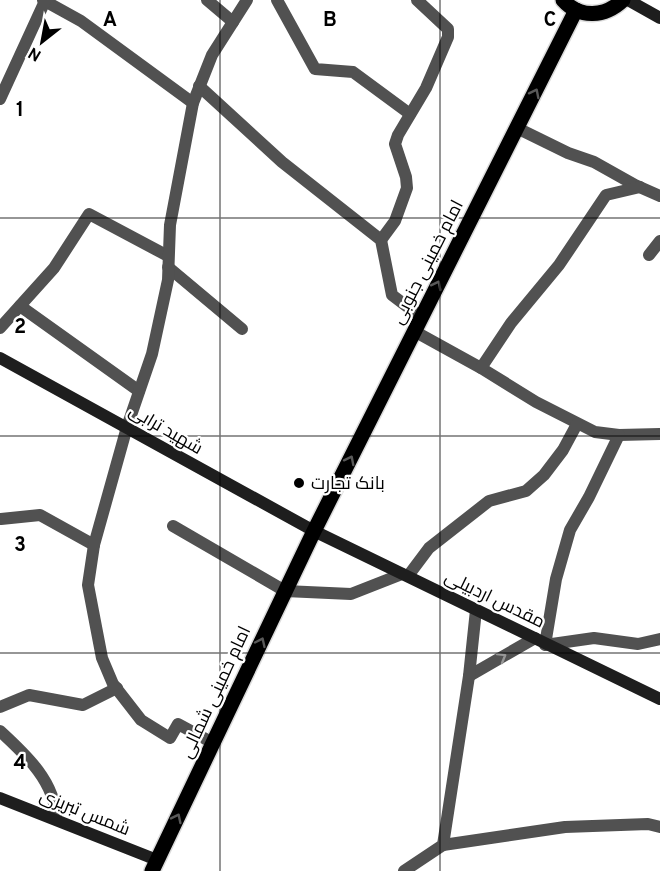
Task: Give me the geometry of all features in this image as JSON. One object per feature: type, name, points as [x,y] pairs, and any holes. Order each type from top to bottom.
[{"type":"main road","points":[[563,0],[576,10],[589,14],[603,13],[615,8],[623,0]]},
{"type":"main road","name":"امام خمینی جنوبی","points":[[314,531],[576,10]]},
{"type":"main road","name":"امام خمینی شمالی","points":[[154,866],[314,531]]},
{"type":"street","points":[[207,0],[233,22]]},
{"type":"street","points":[[213,743],[178,724],[170,738],[141,720],[117,688],[102,658],[88,585],[94,545],[127,427],[152,354],[168,280],[170,225],[193,103],[212,55],[247,0]]},
{"type":"street","points":[[277,0],[315,69],[353,72],[410,114]]},
{"type":"street","points":[[381,240],[395,221],[407,188],[406,177],[395,144],[426,88],[449,32],[417,0]]},
{"type":"street","points":[[628,0],[660,18]]},
{"type":"street","points":[[0,99],[44,1],[81,21],[193,103]]},
{"type":"street","points":[[199,86],[282,162],[381,240],[392,295],[421,317]]},
{"type":"street","points":[[517,128],[568,153],[594,162],[660,196]]},
{"type":"street","points":[[481,368],[511,323],[559,266],[606,195],[640,187]]},
{"type":"street","points":[[0,328],[54,268],[89,214],[168,262],[242,329]]},
{"type":"street","points":[[649,255],[660,241]]},
{"type":"street","points":[[20,306],[139,391]]},
{"type":"street","points":[[414,332],[595,432],[619,435],[660,434]]},
{"type":"street","name":"شهید ترابی","points":[[0,358],[314,531]]},
{"type":"street","points":[[173,526],[285,591],[351,594],[405,575],[429,548],[489,501],[526,491],[544,475],[563,450],[577,424]]},
{"type":"street","points":[[540,641],[570,530],[619,435]]},
{"type":"street","points":[[1,519],[40,515],[94,545]]},
{"type":"street","name":"مقدس اردبیلی","points":[[314,531],[660,699]]},
{"type":"street","points":[[443,845],[469,676],[476,610]]},
{"type":"street","points":[[469,676],[540,641],[594,638],[638,644],[660,639]]},
{"type":"street","points":[[2,704],[29,695],[83,705],[117,688]]},
{"type":"street","points":[[0,731],[45,779],[56,806],[56,819]]},
{"type":"street","name":"شمس تبریزی","points":[[0,798],[56,819],[154,866]]},
{"type":"street","points":[[404,871],[443,845],[565,827],[648,824],[660,826]]},
{"type":"place","name":"بانک تجارت","points":[[299,483]]}]
